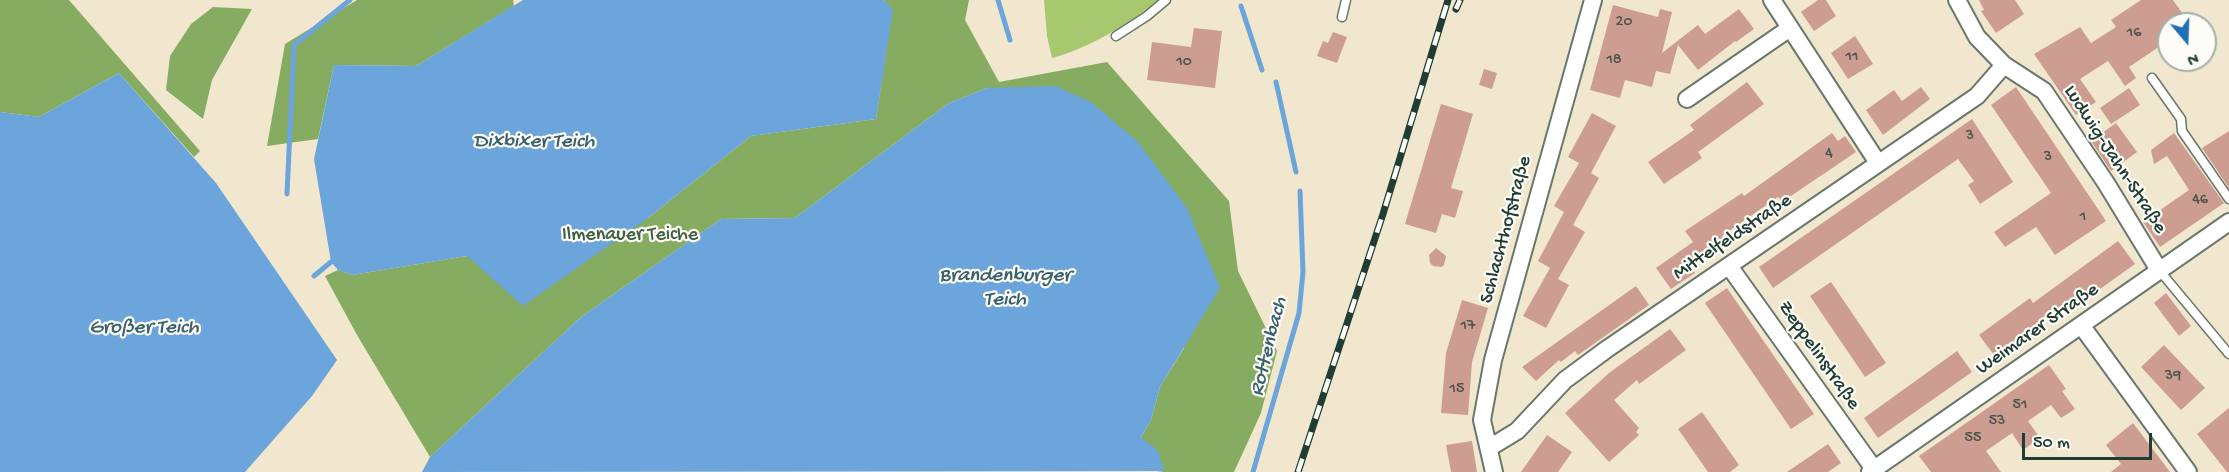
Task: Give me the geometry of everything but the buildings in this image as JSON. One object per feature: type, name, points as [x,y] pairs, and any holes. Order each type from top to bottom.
[{"type":"street","name":"Schlachthofstraße","points":[[1494,472],[1482,420],[1493,360],[1593,0]]},
{"type":"street","points":[[1772,0],[1878,163]]},
{"type":"street","name":"Ludwig-Jahn-Straße","points":[[1956,0],[1977,37],[2004,65],[2044,91],[2106,183],[2159,270]]},
{"type":"street","points":[[1687,99],[1790,28]]},
{"type":"street","name":"Mittelfeldstraße","points":[[1489,448],[1517,431],[1565,380],[1977,96],[2004,65]]},
{"type":"street","name":"Weimarer Straße","points":[[1872,471],[2229,222]]},
{"type":"street","name":"Zeppelinstraße","points":[[1729,266],[1872,471]]},
{"type":"street","points":[[2081,325],[2188,472]]},
{"type":"lane","points":[[1116,36],[1147,16],[1166,0]]},
{"type":"lane","points":[[1342,17],[1346,0]]},
{"type":"lane","points":[[2152,78],[2181,119],[2182,131],[2229,199]]},
{"type":"lane","points":[[2159,270],[2229,354]]},
{"type":"green space","points":[[0,0],[69,0],[200,151],[194,157],[119,73],[39,117],[0,112]]},
{"type":"green space","points":[[357,0],[513,0],[514,6],[416,66],[334,65],[318,139],[267,146],[285,44]]},
{"type":"green space","name":"Ilmenauer Teiche","points":[[884,0],[969,0],[965,20],[999,82],[1107,62],[1229,201],[1238,271],[1277,351],[1261,413],[1234,472],[1156,472],[1164,471],[1141,437],[1151,420],[1160,387],[1184,348],[1018,88],[987,88],[949,103],[795,218],[721,219],[581,317],[430,457],[357,335],[325,276],[338,270],[352,275],[467,256],[648,218],[751,136],[876,119],[892,10]]},
{"type":"green space","points":[[1044,0],[1159,0],[1108,34],[1066,54],[1052,58],[1047,36]]},
{"type":"green space","points":[[213,7],[252,9],[212,80],[203,119],[166,90],[170,56],[191,24]]},
{"type":"water","name":"Dixbixer Teich","points":[[523,0],[884,0],[893,10],[876,119],[751,136],[648,218],[523,306],[467,256],[352,275],[338,270],[331,262],[314,159],[334,65],[416,66]]},
{"type":"water","name":"Großer Teich","points":[[119,73],[216,183],[337,360],[312,396],[245,472],[0,472],[0,112],[39,117]]},
{"type":"water","name":"Brandenburger Teich","points":[[1055,86],[1091,102],[1138,142],[1187,208],[1220,288],[1160,387],[1151,420],[1141,437],[1158,451],[1164,471],[422,472],[430,457],[581,317],[721,219],[795,218],[949,103],[987,88]]},
{"type":"waterway","points":[[287,194],[294,45],[350,0]]},
{"type":"waterway","points":[[998,0],[1010,40]]},
{"type":"waterway","name":"Rottenbach","points":[[1241,6],[1262,70]]},
{"type":"waterway","name":"Rottenbach","points":[[1276,82],[1296,172]]},
{"type":"waterway","name":"Rottenbach","points":[[1253,472],[1299,313],[1303,272],[1300,191]]},
{"type":"waterway","points":[[314,276],[331,262]]},
{"type":"railway","points":[[1298,472],[1383,214],[1448,0]]},
{"type":"railway","points":[[1456,9],[1460,0]]}]
